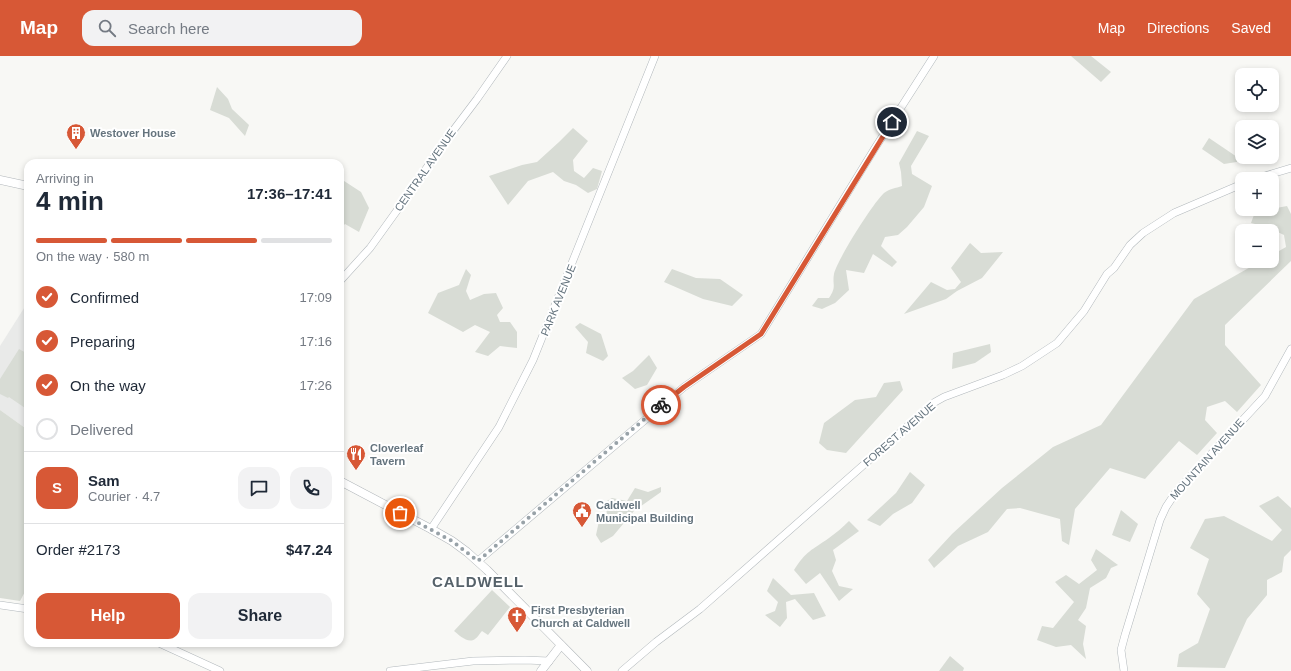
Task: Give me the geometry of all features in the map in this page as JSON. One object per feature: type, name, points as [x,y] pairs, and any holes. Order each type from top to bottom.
[{"type":"main road","points":[[0,180],[24,185]]},
{"type":"main road","points":[[344,483],[452,541],[478,561],[587,671]]},
{"type":"main road","points":[[542,671],[561,645]]},
{"type":"street","name":"CENTRAL AVENUE","points":[[344,277],[370,248],[507,56]]},
{"type":"street","name":"PARK AVENUE","points":[[431,529],[498,427],[533,360],[655,56]]},
{"type":"street","points":[[478,561],[684,387],[761,334],[875,148],[934,56]]},
{"type":"street","points":[[1278,172],[1291,168]]},
{"type":"street","name":"FOREST AVENUE","points":[[622,671],[656,642],[700,609],[935,402],[944,396],[1004,375],[1022,366],[1057,343],[1084,311],[1107,274],[1114,268],[1130,245],[1143,233],[1174,213],[1235,187]]},
{"type":"street","name":"MOUNTAIN AVENUE","points":[[1124,671],[1121,650],[1160,520],[1166,507],[1179,488],[1265,396],[1291,349]]},
{"type":"street","points":[[0,605],[24,608]]},
{"type":"street","points":[[168,647],[220,671]]},
{"type":"street","points":[[390,671],[473,661],[549,661]]},
{"type":"shaded area","points":[[1071,56],[1091,56],[1111,72],[1101,82]]},
{"type":"shaded area","points":[[217,87],[228,99],[232,109],[249,125],[245,136],[229,118],[210,110]]},
{"type":"shaded area","points":[[573,128],[588,141],[573,160],[574,171],[584,178],[593,168],[602,171],[597,189],[588,193],[576,185],[564,181],[553,172],[528,181],[508,205],[489,176],[522,165],[537,162]]},
{"type":"shaded area","points":[[917,131],[929,136],[911,166],[912,174],[932,186],[924,207],[907,227],[898,235],[885,237],[881,246],[897,262],[892,267],[873,254],[864,273],[846,270],[849,290],[835,303],[822,309],[812,306],[818,298],[829,298],[834,288],[834,274],[837,267],[848,245],[872,208],[884,193],[902,186],[899,163]]},
{"type":"shaded area","points":[[1209,138],[1235,156],[1235,162],[1224,164],[1202,149]]},
{"type":"shaded area","points":[[344,181],[361,192],[369,208],[359,232],[345,224],[344,225]]},
{"type":"shaded area","points":[[1287,206],[1291,214],[1291,261],[1225,325],[1225,345],[1261,385],[1237,412],[1225,401],[1207,407],[1205,420],[1217,433],[1197,455],[1179,441],[1145,479],[1110,468],[1075,509],[1069,545],[1062,541],[1060,519],[1020,508],[1007,509],[988,532],[958,546],[934,568],[928,560],[952,534],[1002,488],[1053,447],[1101,425],[1194,299],[1249,268],[1279,268],[1279,251],[1286,247],[1284,235],[1279,233],[1279,224],[1251,223],[1254,216],[1279,216],[1279,208]]},
{"type":"shaded area","points":[[970,243],[981,253],[1003,252],[982,278],[957,291],[946,299],[904,314],[931,282],[947,290],[955,289],[961,282],[951,268]]},
{"type":"shaded area","points":[[466,269],[471,275],[466,291],[470,300],[484,294],[496,293],[503,308],[497,315],[500,322],[510,322],[517,332],[517,348],[500,346],[488,356],[475,352],[490,332],[475,325],[463,332],[428,313],[438,293],[459,285]]},
{"type":"shaded area","points":[[672,269],[696,278],[720,279],[743,295],[732,306],[703,299],[664,282]]},
{"type":"shaded area","points":[[24,308],[24,427],[0,410],[0,346]]},
{"type":"shaded area","points":[[580,323],[601,334],[608,356],[603,361],[586,353],[588,342],[575,327]]},
{"type":"shaded area","points":[[990,344],[991,352],[975,363],[952,369],[953,353]]},
{"type":"shaded area","points":[[19,349],[24,352],[24,407],[9,397],[8,398],[0,394],[0,379]]},
{"type":"shaded area","points":[[649,355],[657,368],[647,385],[635,389],[622,378],[633,371]]},
{"type":"shaded area","points":[[900,381],[903,390],[846,453],[827,450],[819,443],[824,423],[855,400],[876,397],[884,383]]},
{"type":"shaded area","points":[[0,410],[24,427],[24,594],[20,601],[0,598]]},
{"type":"shaded area","points":[[910,472],[925,485],[912,503],[893,514],[880,526],[867,520],[896,493]]},
{"type":"shaded area","points":[[661,487],[661,492],[634,511],[613,536],[601,543],[596,535],[599,521],[607,514],[605,502],[612,498],[627,501],[635,488],[648,492]]},
{"type":"shaded area","points":[[1278,496],[1291,508],[1291,550],[1284,557],[1282,572],[1267,580],[1267,595],[1247,619],[1225,668],[1177,667],[1179,654],[1198,643],[1210,609],[1197,594],[1209,559],[1190,548],[1205,519],[1224,516],[1272,541],[1282,530],[1259,506]]},
{"type":"shaded area","points":[[1121,510],[1138,524],[1130,542],[1112,535]]},
{"type":"shaded area","points":[[849,521],[859,531],[833,550],[836,560],[832,571],[839,586],[853,589],[839,601],[820,573],[806,584],[794,570],[806,555]]},
{"type":"shaded area","points":[[1096,549],[1118,565],[1111,568],[1106,578],[1090,588],[1086,608],[1078,620],[1086,626],[1083,644],[1086,659],[1071,645],[1056,647],[1037,640],[1042,626],[1053,628],[1074,602],[1055,582],[1066,575],[1079,584],[1097,570],[1091,560]]},
{"type":"shaded area","points":[[773,578],[791,595],[814,593],[826,616],[813,620],[795,599],[786,602],[787,618],[780,627],[765,615],[775,611],[778,602],[767,591]]},
{"type":"shaded area","points":[[492,590],[510,607],[488,635],[482,631],[476,638],[467,640],[454,631]]},
{"type":"shaded area","points":[[950,656],[964,668],[963,671],[939,671]]},
{"type":"way so far","points":[[400,513],[452,541],[478,561],[661,405]]},
{"type":"place","name":"Westover House","points":[[76,150]]},
{"type":"place","name":"Cloverleaf Tavern","points":[[356,471]]},
{"type":"place","name":"Caldwell Municipal Building","points":[[582,528]]},
{"type":"place","name":"First Presbyterian Church at Caldwell","points":[[517,633]]},
{"type":"district","name":"CALDWELL","points":[[478,582]]},
{"type":"route","points":[[661,405],[684,387],[761,334],[892,122]]}]
